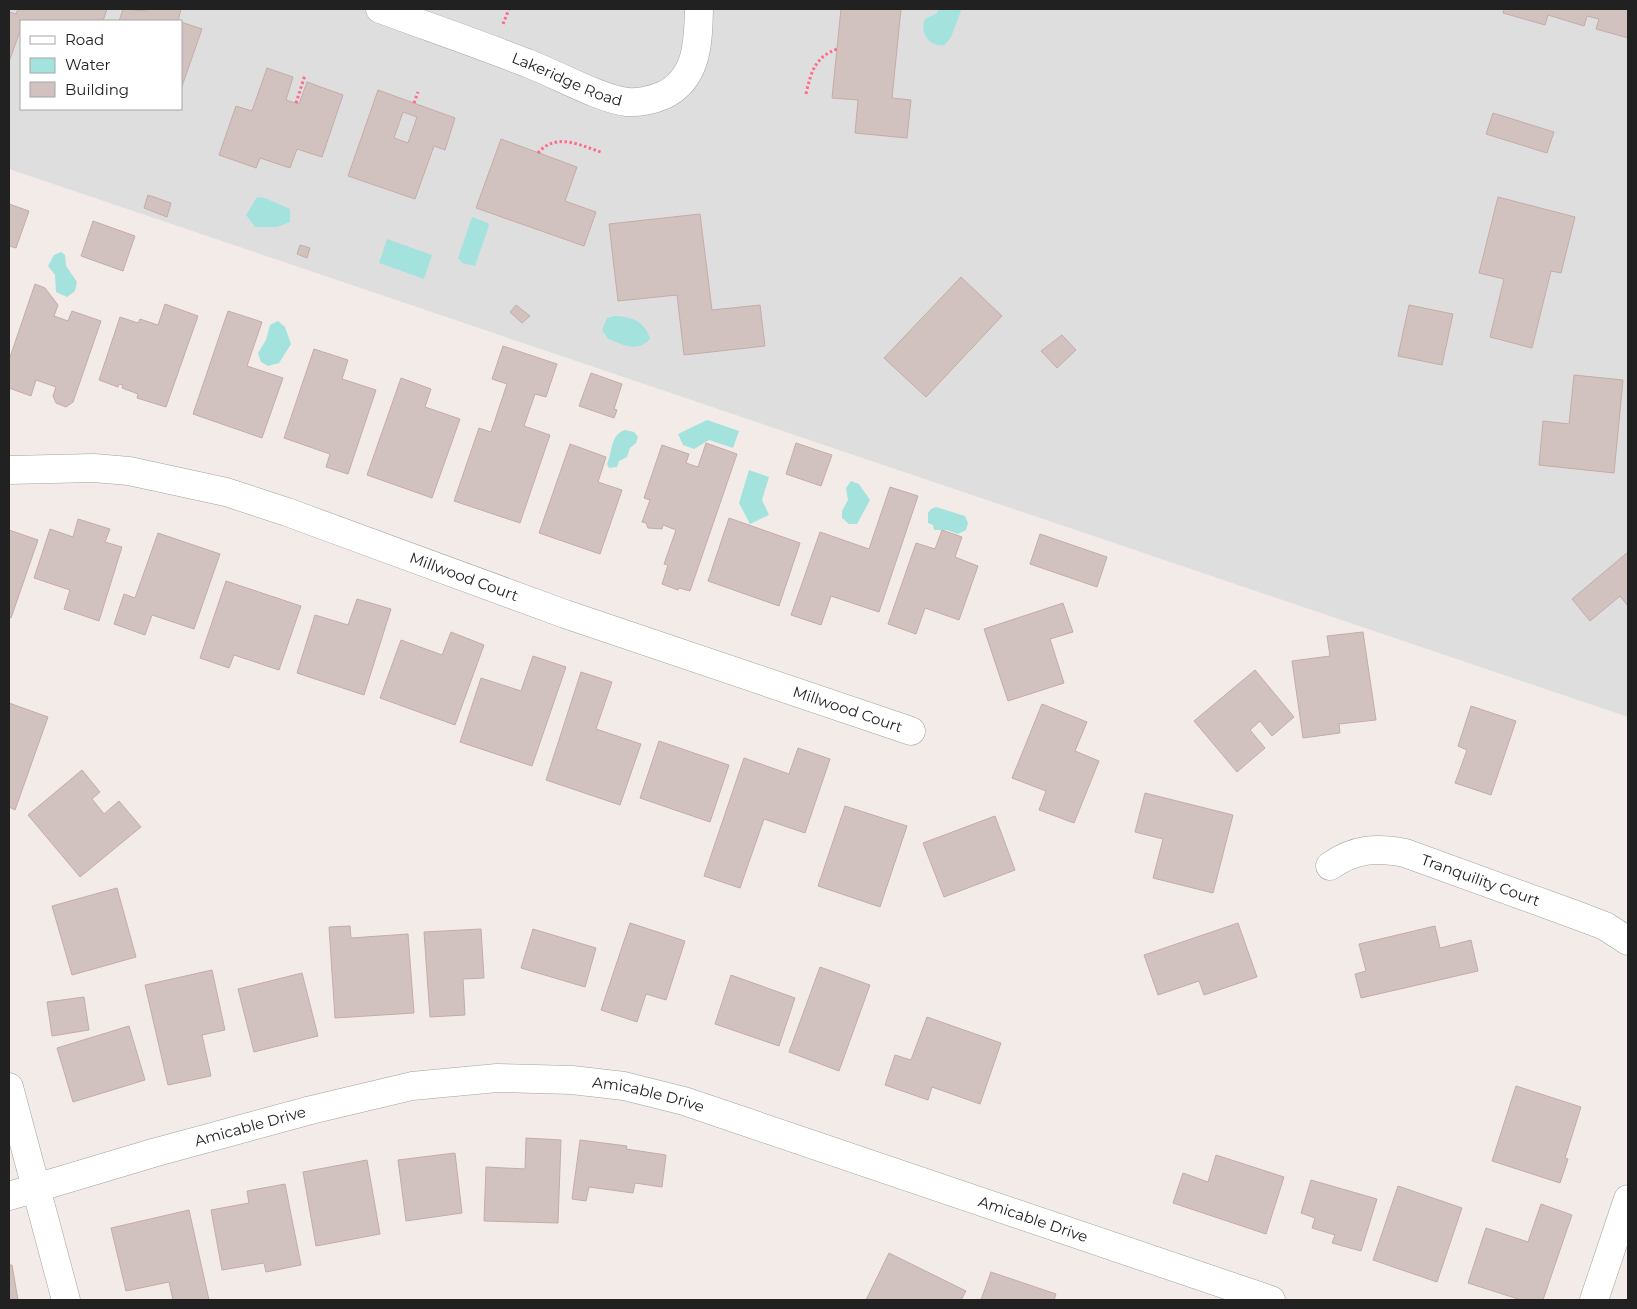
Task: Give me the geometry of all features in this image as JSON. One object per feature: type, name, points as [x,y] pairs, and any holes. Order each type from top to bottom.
[{"type":"street","name":"Lakeridge Road","points":[[380,9],[548,70],[611,98],[627,102],[659,97],[674,88],[685,78],[691,67],[698,40],[698,9]]},
{"type":"street","name":"Millwood Court","points":[[9,470],[94,468],[129,471],[226,492],[287,512],[565,614],[911,731]]},
{"type":"street","name":"Tranquility Court","points":[[1330,866],[1343,856],[1361,851],[1382,849],[1405,853],[1576,914],[1605,926],[1628,940]]},
{"type":"street","name":"Amicable Drive","points":[[9,1196],[153,1153],[302,1112],[412,1086],[497,1078],[572,1080],[624,1086],[684,1101],[1271,1300]]},
{"type":"street","points":[[9,1087],[66,1300]]},
{"type":"street","points":[[1594,1300],[1628,1199]]},
{"type":"path","points":[[806,94],[811,73],[817,60],[837,48]]},
{"type":"path","points":[[296,103],[305,75]]},
{"type":"path","points":[[414,103],[418,92]]},
{"type":"path","points":[[538,153],[545,145],[554,141],[565,141],[601,152]]},
{"type":"shaded area","points":[[9,9],[1628,9],[1628,717],[9,169]]},
{"type":"water","points":[[939,9],[961,9],[951,37],[945,45],[930,42],[923,29],[925,19],[937,13]]},
{"type":"water","points":[[257,197],[265,198],[290,209],[290,222],[277,227],[255,227],[246,215]]},
{"type":"water","points":[[472,217],[488,223],[489,226],[475,266],[462,263],[458,258]]},
{"type":"water","points":[[387,239],[432,255],[424,279],[379,263]]},
{"type":"water","points":[[61,252],[65,255],[66,266],[77,282],[75,291],[67,297],[56,292],[55,275],[48,266],[54,255]]},
{"type":"water","points":[[614,316],[626,317],[637,321],[645,328],[650,339],[635,347],[608,339],[602,330],[607,318]]},
{"type":"water","points":[[278,321],[285,327],[291,344],[279,363],[268,366],[261,362],[258,353],[266,340],[270,325]]},
{"type":"water","points":[[707,420],[739,431],[733,448],[709,440],[694,449],[683,445],[678,434]]},
{"type":"water","points":[[625,430],[634,432],[638,437],[636,443],[630,448],[627,457],[619,461],[617,467],[609,468],[607,464],[614,440],[620,432]]},
{"type":"water","points":[[749,470],[769,477],[762,500],[769,515],[750,524],[739,503]]},
{"type":"water","points":[[851,481],[859,484],[870,500],[857,524],[849,524],[842,518],[842,511],[848,500],[846,488]]},
{"type":"water","points":[[936,507],[965,516],[968,523],[966,530],[958,534],[947,530],[934,530],[933,525],[928,523],[928,513]]},
{"type":"building","points":[[18,9],[107,9],[103,20],[20,20],[20,31],[9,62],[9,12],[16,14]]},
{"type":"building","points":[[123,9],[147,11],[148,9],[181,9],[178,20],[119,20]]},
{"type":"building","points":[[841,9],[901,9],[892,98],[911,100],[907,138],[855,133],[858,100],[832,98]]},
{"type":"building","points":[[1504,9],[1628,9],[1628,38],[1596,29],[1599,19],[1587,16],[1584,26],[1548,15],[1545,25],[1503,13]]},
{"type":"building","points":[[182,22],[202,29],[182,86]]},
{"type":"building","points":[[267,68],[293,77],[286,100],[299,104],[307,82],[343,95],[322,157],[297,149],[290,168],[260,158],[256,168],[219,155],[236,106],[252,111]]},
{"type":"building","points":[[378,90],[455,118],[445,150],[434,146],[415,199],[348,176]],"holes":[[[403,112],[417,117],[408,143],[394,138]]]},
{"type":"building","points":[[1493,113],[1554,132],[1547,153],[1486,134]]},
{"type":"building","points":[[501,139],[577,167],[565,201],[596,212],[584,246],[476,208]]},
{"type":"building","points":[[148,195],[171,203],[167,217],[144,208]]},
{"type":"building","points":[[1498,197],[1575,217],[1561,273],[1551,271],[1532,348],[1490,337],[1504,279],[1479,273]]},
{"type":"building","points":[[9,204],[29,211],[16,248],[9,246]]},
{"type":"building","points":[[700,214],[712,310],[760,305],[765,346],[684,355],[677,295],[618,301],[609,224]]},
{"type":"building","points":[[93,221],[135,236],[123,271],[81,256]]},
{"type":"building","points":[[300,245],[310,248],[307,258],[297,254]]},
{"type":"building","points":[[961,277],[1002,316],[926,397],[884,358]]},
{"type":"building","points":[[35,284],[45,288],[58,305],[54,316],[68,321],[72,311],[101,321],[73,402],[66,407],[56,403],[53,396],[56,387],[36,380],[31,396],[9,388],[9,360]]},
{"type":"building","points":[[165,304],[198,316],[166,407],[137,398],[138,394],[122,388],[123,385],[119,384],[118,387],[99,380],[120,317],[138,323],[140,319],[158,325]]},
{"type":"building","points":[[516,305],[530,316],[522,323],[510,312]]},
{"type":"building","points":[[1409,305],[1453,314],[1442,365],[1398,356]]},
{"type":"building","points":[[228,311],[262,322],[247,366],[283,378],[262,438],[193,414]]},
{"type":"building","points":[[1062,335],[1076,350],[1057,368],[1041,351]]},
{"type":"building","points":[[503,346],[557,364],[546,397],[535,394],[524,426],[550,435],[520,523],[454,501],[479,428],[491,432],[507,384],[492,379]]},
{"type":"building","points":[[314,349],[348,360],[342,379],[376,390],[348,474],[326,467],[330,454],[284,438]]},
{"type":"building","points":[[591,373],[622,384],[614,409],[617,410],[614,418],[579,406]]},
{"type":"building","points":[[1574,375],[1623,380],[1614,473],[1539,465],[1543,421],[1569,424]]},
{"type":"building","points":[[401,378],[431,389],[425,407],[460,419],[432,498],[367,475]]},
{"type":"building","points":[[706,443],[737,454],[690,591],[679,588],[678,590],[662,584],[668,565],[664,564],[676,530],[663,525],[662,529],[648,528],[646,523],[642,522],[650,500],[644,498],[662,445],[689,454],[686,463],[698,467]]},
{"type":"building","points":[[796,443],[832,455],[821,486],[786,474]]},
{"type":"building","points":[[570,444],[606,457],[598,482],[622,490],[600,554],[539,533]]},
{"type":"building","points":[[890,487],[918,496],[879,612],[831,596],[821,625],[791,615],[820,532],[869,549]]},
{"type":"building","points":[[729,518],[800,543],[779,606],[708,581]]},
{"type":"building","points":[[78,519],[110,529],[105,542],[122,547],[99,621],[64,609],[70,590],[34,578],[50,529],[73,537]]},
{"type":"building","points":[[9,530],[38,540],[11,618],[9,617]]},
{"type":"building","points":[[942,530],[962,537],[955,557],[978,566],[959,620],[925,608],[916,634],[888,624],[916,543],[935,549]]},
{"type":"building","points":[[158,533],[220,554],[194,629],[152,615],[145,635],[114,624],[124,594],[135,598]]},
{"type":"building","points":[[1040,534],[1107,557],[1097,587],[1030,564]]},
{"type":"building","points":[[1628,552],[1628,606],[1620,596],[1590,621],[1572,599]]},
{"type":"building","points":[[226,581],[301,606],[279,670],[234,655],[229,668],[200,658]]},
{"type":"building","points":[[357,599],[391,609],[364,695],[297,673],[315,615],[348,625]]},
{"type":"building","points":[[1063,603],[1073,632],[1050,639],[1064,683],[1008,701],[984,629]]},
{"type":"building","points":[[451,632],[484,645],[455,725],[380,698],[401,640],[442,655]]},
{"type":"building","points":[[1363,632],[1376,720],[1339,724],[1340,733],[1303,738],[1292,661],[1330,656],[1327,636]]},
{"type":"building","points":[[533,656],[566,667],[532,766],[460,742],[481,678],[521,691]]},
{"type":"building","points":[[1255,670],[1294,717],[1272,736],[1260,721],[1250,730],[1265,748],[1237,772],[1194,721]]},
{"type":"building","points":[[581,672],[612,682],[596,729],[641,744],[620,805],[546,780]]},
{"type":"building","points":[[9,703],[48,717],[15,810],[9,807]]},
{"type":"building","points":[[1042,704],[1087,722],[1075,751],[1099,761],[1074,823],[1039,810],[1046,791],[1012,778]]},
{"type":"building","points":[[1471,706],[1516,721],[1491,795],[1455,783],[1467,750],[1458,746]]},
{"type":"building","points":[[659,741],[729,765],[710,822],[640,798]]},
{"type":"building","points":[[798,748],[830,759],[805,833],[764,819],[740,888],[704,876],[744,758],[789,774]]},
{"type":"building","points":[[82,770],[100,792],[92,799],[104,814],[119,801],[141,827],[80,877],[28,815]]},
{"type":"building","points":[[1145,793],[1233,815],[1213,893],[1153,878],[1163,839],[1135,832]]},
{"type":"building","points":[[845,806],[907,826],[880,907],[818,886]]},
{"type":"building","points":[[995,816],[1015,870],[944,897],[923,843]]},
{"type":"building","points":[[117,888],[136,957],[72,975],[52,906]]},
{"type":"building","points":[[630,923],[685,941],[666,1000],[646,994],[637,1022],[601,1010]]},
{"type":"building","points":[[1238,923],[1257,977],[1204,995],[1199,981],[1158,995],[1144,955]]},
{"type":"building","points":[[350,926],[351,938],[408,934],[414,1013],[335,1018],[329,927]]},
{"type":"building","points":[[1435,926],[1440,948],[1471,940],[1478,971],[1361,998],[1355,974],[1366,971],[1359,944]]},
{"type":"building","points":[[481,929],[484,978],[463,979],[465,1015],[430,1017],[424,932]]},
{"type":"building","points":[[533,929],[596,948],[585,987],[521,968]]},
{"type":"building","points":[[820,967],[870,985],[839,1071],[789,1052]]},
{"type":"building","points":[[212,970],[225,1030],[202,1035],[211,1076],[168,1085],[145,985]]},
{"type":"building","points":[[302,973],[318,1036],[254,1052],[238,989]]},
{"type":"building","points":[[731,975],[795,998],[779,1046],[715,1024]]},
{"type":"building","points":[[84,997],[89,1030],[52,1036],[47,1002]]},
{"type":"building","points":[[927,1017],[1001,1043],[980,1104],[932,1087],[928,1100],[885,1085],[895,1055],[911,1060]]},
{"type":"building","points":[[129,1026],[145,1080],[73,1102],[57,1048]]},
{"type":"building","points":[[1516,1086],[1581,1107],[1565,1158],[1568,1159],[1560,1183],[1492,1161]]},
{"type":"building","points":[[526,1138],[561,1140],[558,1223],[484,1221],[486,1167],[525,1169]]},
{"type":"building","points":[[580,1140],[627,1146],[626,1149],[666,1155],[662,1187],[635,1183],[633,1193],[589,1187],[586,1201],[572,1199]]},
{"type":"building","points":[[455,1153],[462,1213],[406,1221],[398,1160]]},
{"type":"building","points":[[1216,1155],[1284,1177],[1266,1234],[1173,1203],[1183,1173],[1208,1182]]},
{"type":"building","points":[[367,1160],[380,1234],[316,1246],[303,1172]]},
{"type":"building","points":[[1311,1180],[1377,1199],[1361,1251],[1332,1243],[1335,1235],[1312,1228],[1315,1218],[1301,1213]]},
{"type":"building","points":[[285,1184],[301,1265],[266,1272],[264,1263],[222,1270],[211,1210],[249,1203],[247,1191]]},
{"type":"building","points":[[1398,1186],[1462,1208],[1437,1282],[1373,1260]]},
{"type":"building","points":[[1541,1204],[1572,1215],[1543,1300],[1521,1300],[1468,1283],[1486,1228],[1528,1242]]},
{"type":"building","points":[[189,1210],[209,1300],[173,1300],[169,1282],[126,1291],[111,1228]]},
{"type":"building","points":[[889,1253],[966,1291],[961,1300],[866,1300]]},
{"type":"building","points":[[9,1265],[12,1265],[18,1300],[9,1300]]},
{"type":"building","points":[[991,1272],[1056,1294],[1054,1300],[981,1300]]}]
